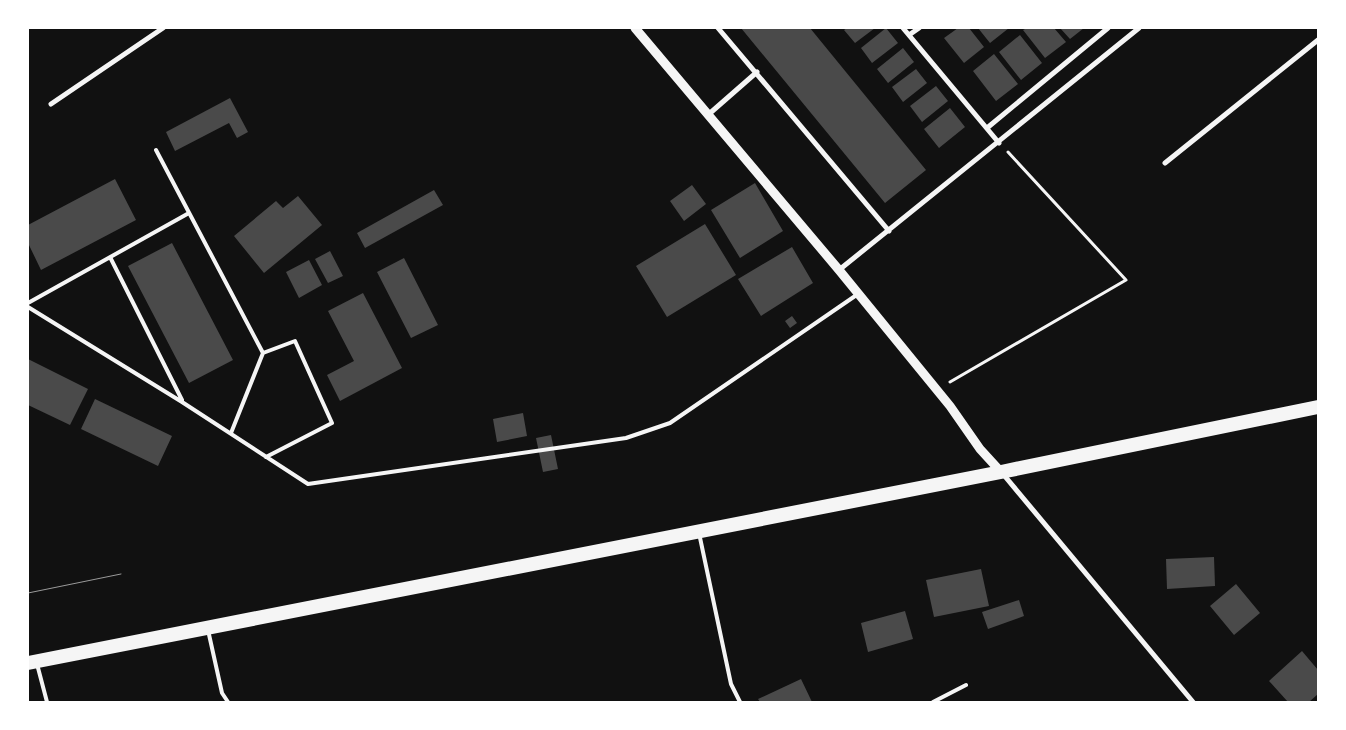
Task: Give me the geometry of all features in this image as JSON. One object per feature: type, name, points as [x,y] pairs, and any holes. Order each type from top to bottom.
[{"type":"highway","points":[[32,662],[1001,472],[1318,407]]},
{"type":"street","points":[[50,104],[163,28]]},
{"type":"street","points":[[635,28],[839,270],[950,406],[980,449],[1193,702]]},
{"type":"street","points":[[718,28],[889,231]]},
{"type":"street","points":[[903,28],[999,142]]},
{"type":"street","points":[[909,35],[919,28]]},
{"type":"street","points":[[987,128],[1108,28]]},
{"type":"street","points":[[839,270],[1139,28]]},
{"type":"street","points":[[1165,163],[1318,40]]},
{"type":"street","points":[[709,114],[757,72]]},
{"type":"lane","points":[[156,150],[263,353]]},
{"type":"lane","points":[[28,303],[189,213]]},
{"type":"lane","points":[[110,257],[182,402]]},
{"type":"lane","points":[[28,307],[231,432],[308,484],[626,438],[670,423],[858,294]]},
{"type":"lane","points":[[231,432],[263,353],[295,342],[332,423],[266,457]]},
{"type":"lane","points":[[699,531],[731,684],[740,702]]},
{"type":"lane","points":[[208,628],[222,693],[228,702]]},
{"type":"lane","points":[[32,662],[47,702]]},
{"type":"lane","points":[[933,702],[966,684]]},
{"type":"path","points":[[937,390],[1126,280],[999,142]]},
{"type":"building","points":[[741,28],[810,28],[926,170],[885,203]]},
{"type":"building","points":[[847,28],[875,28],[855,43],[844,30]]},
{"type":"building","points":[[886,28],[898,43],[872,63],[861,48]]},
{"type":"building","points":[[958,28],[969,28],[984,47],[964,63],[944,38]]},
{"type":"building","points":[[978,28],[1009,28],[990,43]]},
{"type":"building","points":[[1027,28],[1054,28],[1066,42],[1045,58],[1023,30]]},
{"type":"building","points":[[1060,28],[1084,28],[1070,39]]},
{"type":"building","points":[[1020,35],[1042,63],[1021,80],[999,52]]},
{"type":"building","points":[[903,48],[914,62],[888,83],[877,69]]},
{"type":"building","points":[[994,54],[1018,84],[996,101],[973,71]]},
{"type":"building","points":[[916,69],[927,83],[903,102],[892,87]]},
{"type":"building","points":[[936,86],[948,101],[922,122],[910,106]]},
{"type":"building","points":[[230,98],[248,132],[237,138],[229,123],[175,151],[166,132]]},
{"type":"building","points":[[950,108],[965,127],[939,148],[924,129]]},
{"type":"building","points":[[115,179],[136,220],[41,270],[28,243],[28,225]]},
{"type":"building","points":[[755,183],[783,231],[740,258],[711,210]]},
{"type":"building","points":[[692,185],[706,204],[684,221],[670,201]]},
{"type":"building","points":[[434,190],[443,205],[365,248],[357,233]]},
{"type":"building","points":[[298,196],[322,225],[264,273],[234,236],[276,201],[283,208]]},
{"type":"building","points":[[705,224],[736,275],[667,317],[636,266]]},
{"type":"building","points":[[172,243],[233,360],[189,383],[128,266]]},
{"type":"building","points":[[792,247],[813,283],[761,316],[738,279]]},
{"type":"building","points":[[330,251],[343,276],[328,283],[315,259]]},
{"type":"building","points":[[404,258],[438,325],[411,338],[377,272]]},
{"type":"building","points":[[309,260],[322,285],[299,298],[286,272]]},
{"type":"building","points":[[363,293],[402,368],[340,401],[327,375],[354,361],[328,311]]},
{"type":"building","points":[[792,316],[797,323],[790,328],[785,321]]},
{"type":"building","points":[[28,359],[88,389],[70,425],[28,405]]},
{"type":"building","points":[[95,399],[172,436],[158,466],[81,429]]},
{"type":"building","points":[[523,413],[527,436],[497,442],[493,419]]},
{"type":"building","points":[[551,435],[558,469],[543,472],[536,438]]},
{"type":"building","points":[[1214,557],[1215,586],[1167,589],[1166,559]]},
{"type":"building","points":[[981,569],[989,606],[934,617],[926,580]]},
{"type":"building","points":[[1236,584],[1260,613],[1234,635],[1210,606]]},
{"type":"building","points":[[1019,600],[1024,616],[988,629],[982,612]]},
{"type":"building","points":[[905,611],[913,639],[868,652],[861,623]]},
{"type":"building","points":[[1302,651],[1318,670],[1318,694],[1309,702],[1288,702],[1269,681]]},
{"type":"building","points":[[801,679],[812,702],[760,702],[758,699]]},
{"type":"tram line","points":[[28,593],[121,574]]}]
